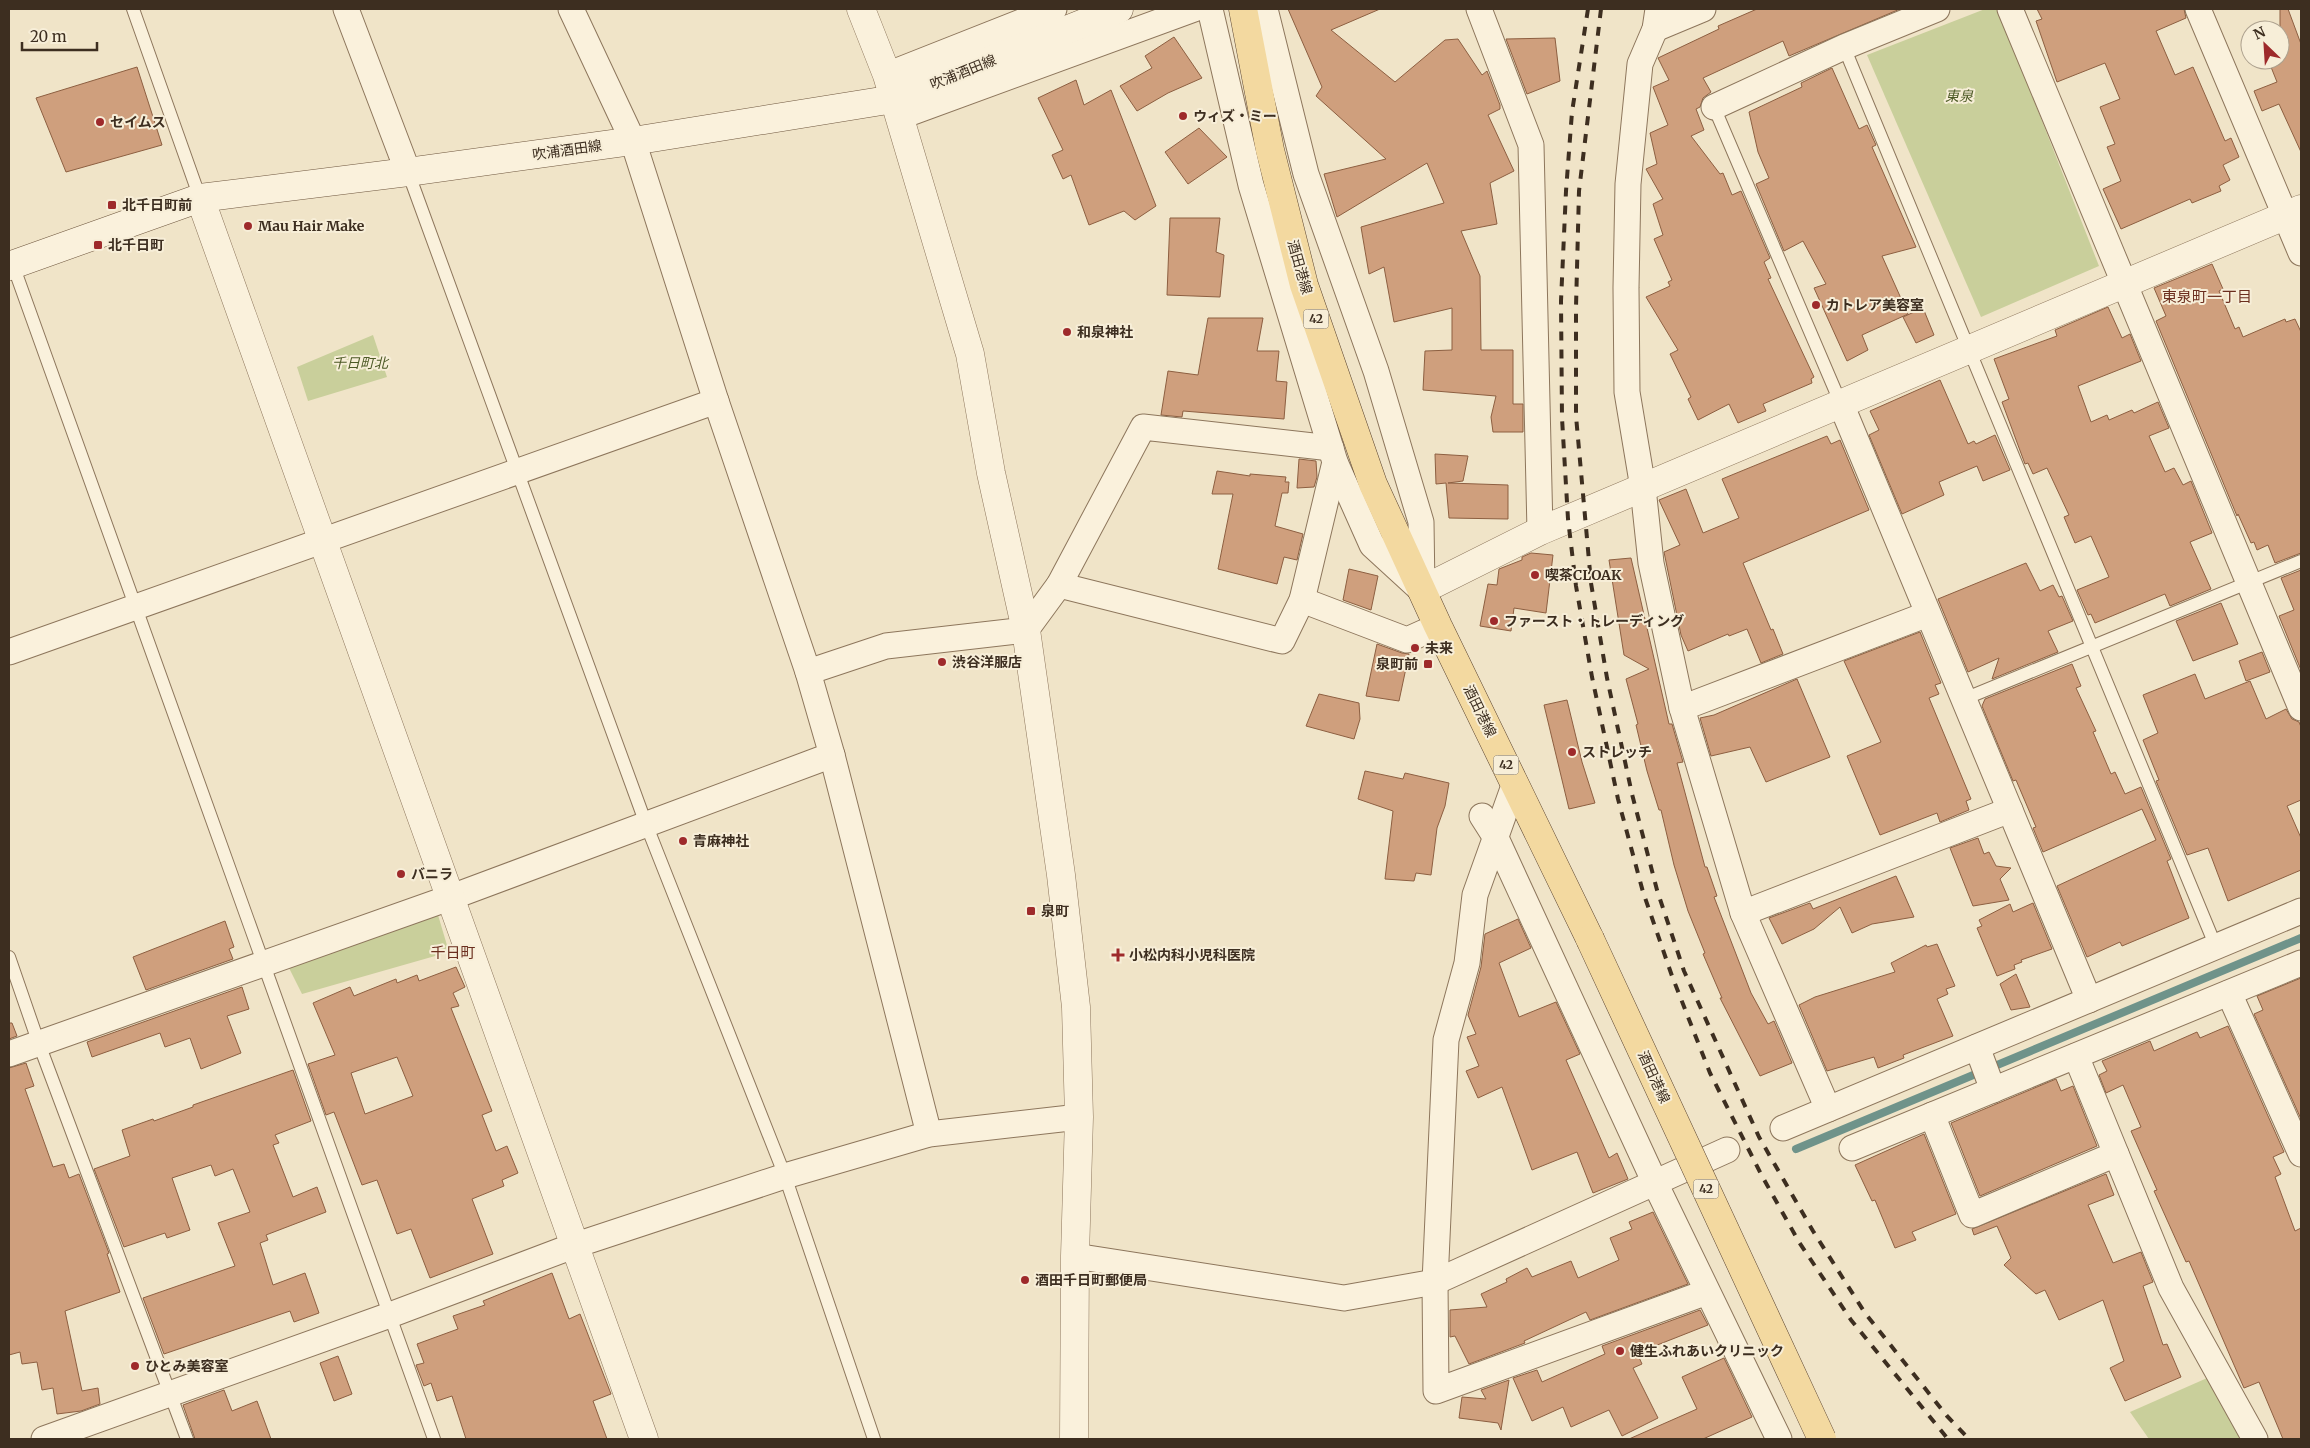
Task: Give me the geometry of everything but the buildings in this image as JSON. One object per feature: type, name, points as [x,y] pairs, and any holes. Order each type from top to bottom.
[{"type":"main road","name":"酒田港線","points":[[1243,9],[1270,150],[1304,285],[1373,484],[1438,626],[1590,939],[1822,1439]]},
{"type":"street","points":[[346,9],[408,172]]},
{"type":"street","points":[[571,9],[633,141],[716,401],[808,672],[832,755],[929,1134]]},
{"type":"street","points":[[861,9],[893,97],[970,354],[990,473],[1026,630],[1076,1007],[1079,1117],[1075,1256],[1074,1439]]},
{"type":"street","points":[[893,97],[1054,9]]},
{"type":"street","name":"吹浦酒田線","points":[[10,262],[200,198],[633,141],[893,97],[1119,9]]},
{"type":"street","points":[[893,97],[1194,9]]},
{"type":"street","points":[[1210,9],[1251,185],[1333,455],[1372,545],[1422,590]]},
{"type":"street","points":[[1265,9],[1306,174],[1376,371],[1421,522],[1422,590]]},
{"type":"street","points":[[1479,9],[1531,145],[1540,531]]},
{"type":"street","points":[[1703,9],[1656,19],[1640,64],[1628,184],[1627,392],[1643,488],[1651,563],[1682,708],[1743,912],[1828,1109]]},
{"type":"street","points":[[1714,106],[1937,9]]},
{"type":"street","points":[[2010,9],[2301,708]]},
{"type":"street","points":[[2198,9],[2293,212],[2301,253]]},
{"type":"street","points":[[200,198],[573,1246],[644,1439]]},
{"type":"street","points":[[1422,590],[1540,531],[2293,212]]},
{"type":"street","points":[[9,652],[716,401]]},
{"type":"street","points":[[1840,404],[2089,1000]]},
{"type":"street","points":[[808,672],[886,646],[1026,630],[1059,585],[1143,427],[1333,455]]},
{"type":"street","points":[[1059,585],[1282,640],[1302,600],[1333,455]]},
{"type":"street","points":[[1302,600],[1406,640],[1438,626]]},
{"type":"street","points":[[1682,708],[1928,614]]},
{"type":"street","points":[[9,1054],[449,898],[832,755]]},
{"type":"street","points":[[1515,783],[1475,895],[1467,963],[1446,1040],[1435,1282],[1436,1391],[1707,1292]]},
{"type":"street","points":[[1743,912],[2010,810]]},
{"type":"street","points":[[1482,816],[1496,838],[1655,1183],[1779,1439]]},
{"type":"street","points":[[1783,1128],[2301,911]]},
{"type":"street","points":[[1852,1148],[2301,963]]},
{"type":"street","points":[[2229,993],[2301,1154]]},
{"type":"street","points":[[1977,1047],[1993,1090]]},
{"type":"street","points":[[2076,1056],[2171,1288],[2255,1439]]},
{"type":"street","points":[[1932,1115],[1972,1215],[2116,1154]]},
{"type":"street","points":[[44,1439],[390,1316],[573,1246],[785,1176],[929,1134],[1079,1117]]},
{"type":"street","points":[[1075,1256],[1344,1298],[1435,1282],[1726,1150]]},
{"type":"lane","points":[[134,9],[200,198]]},
{"type":"lane","points":[[1844,48],[2216,947]]},
{"type":"lane","points":[[1714,106],[1840,404]]},
{"type":"lane","points":[[408,172],[646,824],[785,1176],[874,1439]]},
{"type":"lane","points":[[10,262],[136,606],[434,1439]]},
{"type":"lane","points":[[1964,699],[2301,561]]},
{"type":"lane","points":[[9,957],[39,1044],[172,1394],[187,1439]]},
{"type":"green space","name":"東泉","points":[[1985,9],[1998,9],[2099,266],[1981,317],[1867,55]]},
{"type":"green space","name":"千日町北","points":[[373,335],[387,377],[308,401],[297,367]]},
{"type":"green space","name":"千日町","points":[[438,915],[449,952],[302,994],[288,966]]},
{"type":"green space","points":[[2214,1375],[2248,1439],[2149,1439],[2130,1412]]},
{"type":"waterway","points":[[1796,1149],[2301,938]]},
{"type":"railway","points":[[1588,9],[1572,112],[1566,191],[1561,301],[1562,418],[1568,519],[1576,586],[1592,677],[1618,799],[1643,892],[1672,976],[1710,1073],[1762,1176],[1799,1242],[1851,1320],[1948,1439]]},
{"type":"railway","points":[[1601,9],[1579,191],[1576,416],[1591,583],[1607,678],[1632,794],[1657,890],[1684,971],[1759,1137],[1813,1231],[1865,1313],[1947,1416],[1969,1439]]},
{"type":"place","name":"ウィズ・ミー","points":[[1183,116]]},
{"type":"place","name":"セイムス","points":[[100,122]]},
{"type":"place","name":"北千日町前","points":[[112,205]]},
{"type":"place","name":"Mau Hair Make","points":[[248,226]]},
{"type":"place","name":"北千日町","points":[[98,245]]},
{"type":"place","name":"カトレア美容室","points":[[1816,305]]},
{"type":"place","name":"和泉神社","points":[[1067,332]]},
{"type":"place","name":"喫茶CLOAK","points":[[1535,575]]},
{"type":"place","name":"ファースト・トレーディング","points":[[1494,621]]},
{"type":"place","name":"未来","points":[[1415,648]]},
{"type":"place","name":"渋谷洋服店","points":[[942,662]]},
{"type":"place","name":"泉町前","points":[[1428,664]]},
{"type":"place","name":"ストレッチ","points":[[1572,752]]},
{"type":"place","name":"青麻神社","points":[[683,841]]},
{"type":"place","name":"バニラ","points":[[401,874]]},
{"type":"place","name":"泉町","points":[[1031,911]]},
{"type":"place","name":"小松内科小児科医院","points":[[1118,955]]},
{"type":"place","name":"酒田千日町郵便局","points":[[1025,1280]]},
{"type":"place","name":"健生ふれあいクリニック","points":[[1620,1351]]},
{"type":"place","name":"ひとみ美容室","points":[[135,1366]]},
{"type":"district","name":"東泉町一丁目","points":[[2207,297]]},
{"type":"district","name":"千日町","points":[[453,953]]}]
